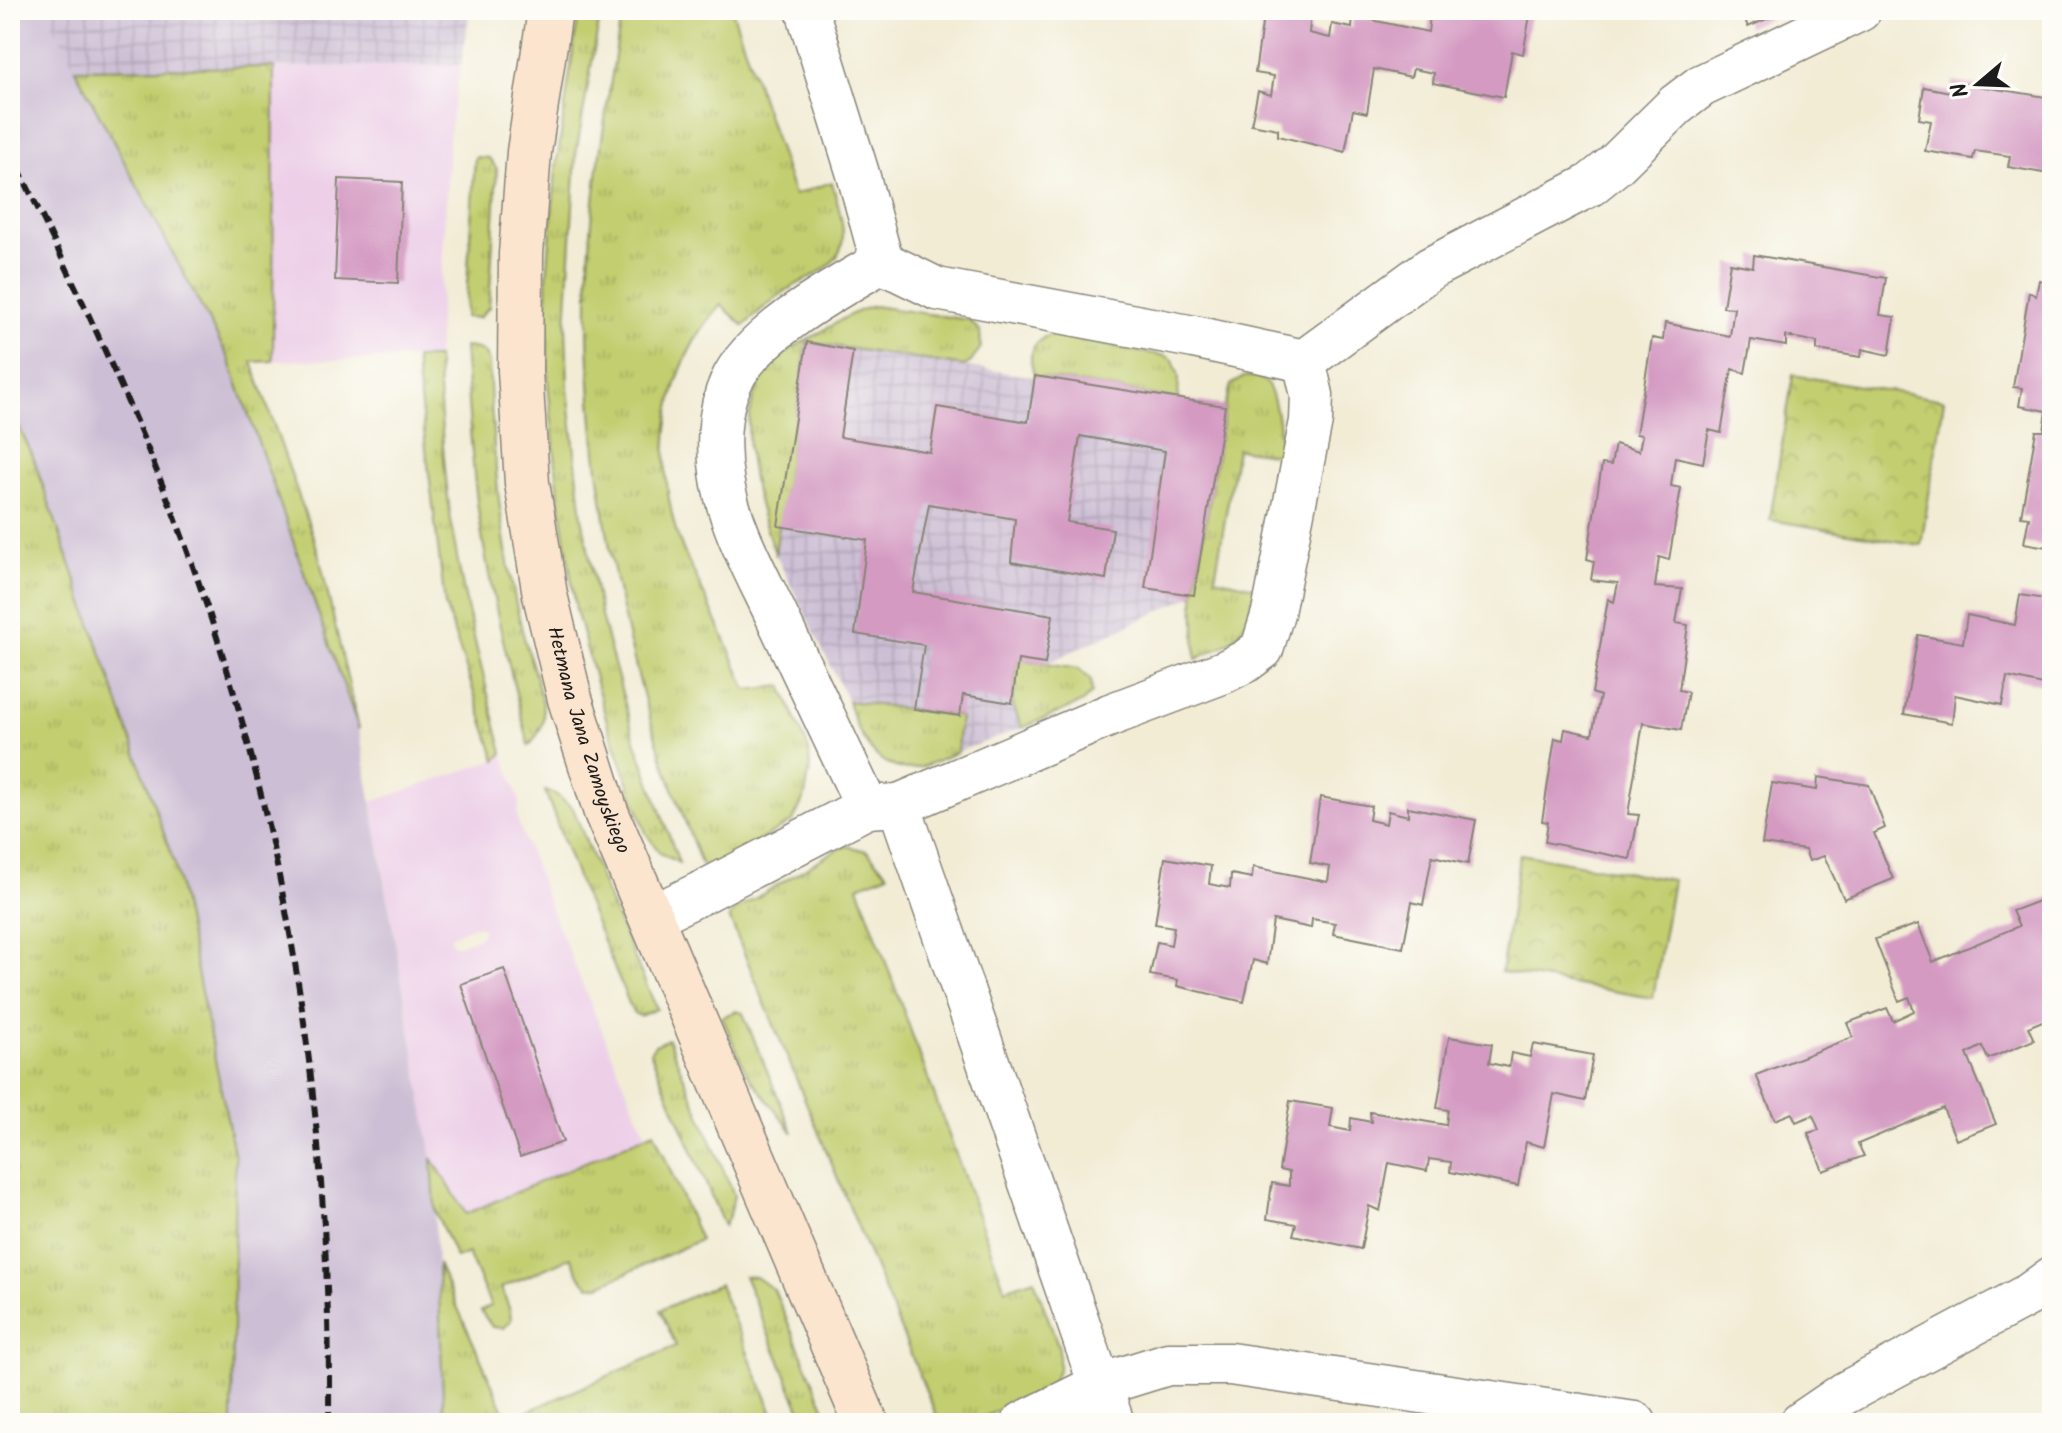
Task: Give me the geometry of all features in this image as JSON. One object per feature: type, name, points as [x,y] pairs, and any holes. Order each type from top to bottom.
[{"type":"street","name":"Hetmana Jana Zamoyskiego","points":[[550,10],[529,152],[521,254],[520,371],[527,483],[545,595],[570,699],[606,812],[866,1423]]},
{"type":"street","points":[[807,10],[882,262],[937,289],[1304,361],[1431,268],[1590,185],[1676,105],[1701,86],[1860,10]]},
{"type":"street","points":[[882,262],[793,317],[752,353],[731,381],[722,415],[719,450],[723,484],[733,518],[883,806],[1106,1404]]},
{"type":"street","points":[[651,917],[883,806],[1224,672],[1262,649],[1273,613],[1311,421],[1312,395],[1304,361]]},
{"type":"street","points":[[1801,1423],[1845,1393],[2030,1294],[2052,1278]]},
{"type":"street","points":[[1023,1423],[1106,1404],[1168,1364],[1230,1364],[1635,1423]]},
{"type":"shaded area","points":[[10,10],[45,10],[229,359],[359,729],[432,1158],[444,1423],[232,1423],[235,1157],[175,865],[32,455],[10,409]]},
{"type":"shaded area","points":[[45,10],[470,10],[461,65],[75,69]]},
{"type":"shaded area","points":[[461,65],[450,127],[437,358],[273,361],[274,67]]},
{"type":"shaded area","points":[[807,342],[1225,406],[1194,595],[1045,664],[1018,660],[1012,703],[1022,728],[957,752],[960,716],[848,701],[775,553]]},
{"type":"shaded area","points":[[503,753],[520,802],[517,814],[519,825],[552,912],[646,1135],[466,1215],[432,1158],[372,802],[495,760]],"holes":[[[477,925],[484,929],[480,937],[459,945],[450,941],[456,933]],[[503,969],[563,1142],[520,1157],[461,984]]]},
{"type":"green space","points":[[579,10],[601,10],[576,154],[566,326],[568,389],[582,517],[601,616],[634,737],[679,863],[660,853],[646,833],[607,722],[576,610],[559,497],[548,383],[547,276],[556,168]]},
{"type":"green space","points":[[622,10],[732,10],[794,195],[832,182],[843,229],[842,244],[834,260],[820,272],[781,294],[744,326],[721,305],[702,329],[687,356],[669,414],[666,474],[670,504],[682,548],[747,690],[782,686],[809,750],[810,768],[805,796],[793,821],[720,863],[702,866],[666,768],[638,675],[610,550],[593,422],[588,294],[591,232]]},
{"type":"green space","points":[[274,67],[273,361],[252,362],[318,551],[359,729],[229,359],[75,69]]},
{"type":"green space","points":[[475,157],[489,158],[497,169],[489,307],[479,318],[465,317]]},
{"type":"green space","points":[[874,306],[969,320],[980,331],[981,347],[971,362],[964,366],[807,342],[775,553],[760,509],[750,460],[750,411],[757,389],[769,369],[786,353],[846,317]]},
{"type":"green space","points":[[1049,335],[1166,356],[1173,360],[1179,376],[1178,399],[1035,376],[1032,352],[1038,342]]},
{"type":"green space","points":[[464,347],[480,350],[489,362],[495,464],[503,531],[514,597],[543,712],[541,728],[529,746],[498,619],[479,518]]},
{"type":"green space","points":[[415,358],[437,358],[451,517],[470,620],[503,753],[496,760],[445,605]]},
{"type":"green space","points":[[1793,375],[1944,400],[1921,545],[1770,520]]},
{"type":"green space","points":[[1244,377],[1258,378],[1268,385],[1279,427],[1279,455],[1237,449],[1215,578],[1255,587],[1239,634],[1196,659],[1194,595],[1225,406],[1231,385]]},
{"type":"green space","points":[[10,409],[32,454],[175,865],[235,1157],[232,1423],[10,1423]]},
{"type":"green space","points":[[1018,660],[1079,669],[1091,680],[1092,693],[1081,703],[1022,728],[1012,703]]},
{"type":"green space","points":[[848,701],[960,716],[957,752],[921,767],[906,769],[893,766],[881,760],[864,739]]},
{"type":"green space","points":[[545,791],[555,794],[573,808],[657,1009],[640,1016],[633,1013]]},
{"type":"green space","points":[[847,846],[867,851],[888,874],[858,886],[1005,1289],[1034,1279],[1059,1348],[1059,1368],[1050,1387],[971,1423],[939,1422],[729,917]]},
{"type":"green space","points":[[1520,854],[1673,880],[1653,998],[1501,972]]},
{"type":"green space","points":[[736,1011],[743,1013],[793,1133],[746,1072],[722,1017]]},
{"type":"green space","points":[[668,1039],[734,1195],[724,1226],[650,1052],[655,1045]]},
{"type":"green space","points":[[654,1132],[700,1240],[600,1285],[589,1286],[580,1277],[571,1257],[501,1288],[511,1320],[503,1328],[492,1327],[481,1311],[491,1306],[468,1253],[456,1258],[435,1211],[432,1158],[466,1214]]},
{"type":"green space","points":[[438,1264],[508,1420],[676,1346],[660,1310],[719,1284],[777,1423],[444,1423]]},
{"type":"green space","points":[[744,1276],[756,1277],[774,1290],[831,1423],[806,1423]]},
{"type":"building","points":[[1264,10],[1311,15],[1309,33],[1330,38],[1332,24],[1352,28],[1353,16],[1428,32],[1430,16],[1407,10],[1531,10],[1523,54],[1512,51],[1504,97],[1433,83],[1434,73],[1413,69],[1411,77],[1374,69],[1367,113],[1353,110],[1345,152],[1278,136],[1278,129],[1251,124],[1258,91],[1271,95],[1274,76],[1255,73]]},
{"type":"building","points":[[1741,10],[1788,10],[1748,27]]},
{"type":"building","points":[[1953,82],[2052,98],[2052,167],[2049,174],[2008,167],[2010,156],[1975,151],[1973,159],[1925,151],[1931,121],[1919,119],[1924,87],[1951,92]]},
{"type":"building","points":[[339,179],[402,182],[398,283],[335,280]]},
{"type":"building","points":[[1754,255],[1886,278],[1880,315],[1895,317],[1889,355],[1862,349],[1861,357],[1817,350],[1817,342],[1786,336],[1786,346],[1751,340],[1745,373],[1732,369],[1721,433],[1709,430],[1703,463],[1675,457],[1671,486],[1681,488],[1669,560],[1659,557],[1655,587],[1682,589],[1676,623],[1688,625],[1679,690],[1688,692],[1681,730],[1643,723],[1628,814],[1639,815],[1630,859],[1545,842],[1548,822],[1542,821],[1555,738],[1563,740],[1565,729],[1592,735],[1600,696],[1592,693],[1608,599],[1614,602],[1618,583],[1591,580],[1594,561],[1587,559],[1602,464],[1611,465],[1615,444],[1639,451],[1642,435],[1636,434],[1652,338],[1663,340],[1665,323],[1730,336],[1734,308],[1723,307],[1730,263],[1753,267]]},
{"type":"building","points":[[2039,280],[2052,283],[2052,548],[2024,543],[2029,517],[2021,516],[2036,431],[2044,431],[2047,411],[2019,406],[2022,388],[2013,387],[2029,292],[2036,296]]},
{"type":"building","points":[[807,342],[853,351],[840,437],[930,452],[937,407],[1028,422],[1035,376],[1225,406],[1194,595],[1145,588],[1165,451],[1080,436],[1067,522],[1113,529],[1106,579],[1011,562],[1015,519],[929,504],[913,592],[1053,615],[1045,664],[1018,660],[1012,703],[963,695],[960,716],[914,709],[924,645],[855,634],[867,540],[778,526]]},
{"type":"building","points":[[2020,595],[2052,600],[2052,687],[2007,677],[2002,705],[1955,695],[1952,723],[1904,714],[1918,635],[1963,643],[1967,615],[2015,625]]},
{"type":"building","points":[[1818,777],[1869,785],[1885,828],[1874,833],[1893,879],[1844,899],[1824,856],[1809,861],[1805,850],[1762,844],[1772,783],[1817,790]]},
{"type":"building","points":[[1320,797],[1371,806],[1369,820],[1386,824],[1388,811],[1408,816],[1408,807],[1476,820],[1468,864],[1432,856],[1423,905],[1412,902],[1403,948],[1333,934],[1335,923],[1312,919],[1311,928],[1273,920],[1267,964],[1253,960],[1244,1002],[1177,986],[1178,980],[1150,975],[1157,942],[1171,945],[1174,927],[1155,924],[1165,858],[1211,866],[1209,884],[1230,888],[1231,874],[1252,878],[1253,867],[1328,882],[1330,867],[1310,863]]},
{"type":"building","points":[[2052,896],[2052,1017],[2028,1027],[2034,1040],[1988,1059],[1982,1046],[1967,1054],[1996,1124],[1956,1140],[1943,1108],[1858,1144],[1864,1156],[1823,1171],[1808,1133],[1819,1130],[1813,1115],[1796,1122],[1792,1113],[1775,1120],[1756,1075],[1853,1037],[1847,1023],[1887,1008],[1893,1021],[1914,1011],[1909,997],[1899,1001],[1875,939],[1918,924],[1933,962],[2019,926],[2012,911]]},
{"type":"building","points":[[504,969],[563,1142],[520,1157],[461,984]]},
{"type":"building","points":[[1449,1037],[1492,1044],[1489,1063],[1509,1067],[1511,1053],[1530,1057],[1533,1044],[1593,1055],[1585,1101],[1554,1094],[1544,1147],[1526,1142],[1518,1186],[1450,1172],[1451,1162],[1429,1159],[1427,1171],[1389,1163],[1380,1211],[1369,1206],[1361,1249],[1293,1235],[1296,1224],[1267,1219],[1272,1183],[1289,1186],[1289,1172],[1279,1170],[1290,1101],[1333,1108],[1330,1127],[1350,1131],[1351,1118],[1371,1122],[1370,1112],[1446,1125],[1448,1110],[1437,1108]]},
{"type":"railway","points":[[10,151],[108,358],[154,464],[195,572],[229,676],[258,781],[300,992],[313,1098],[323,1205],[329,1423]]}]
